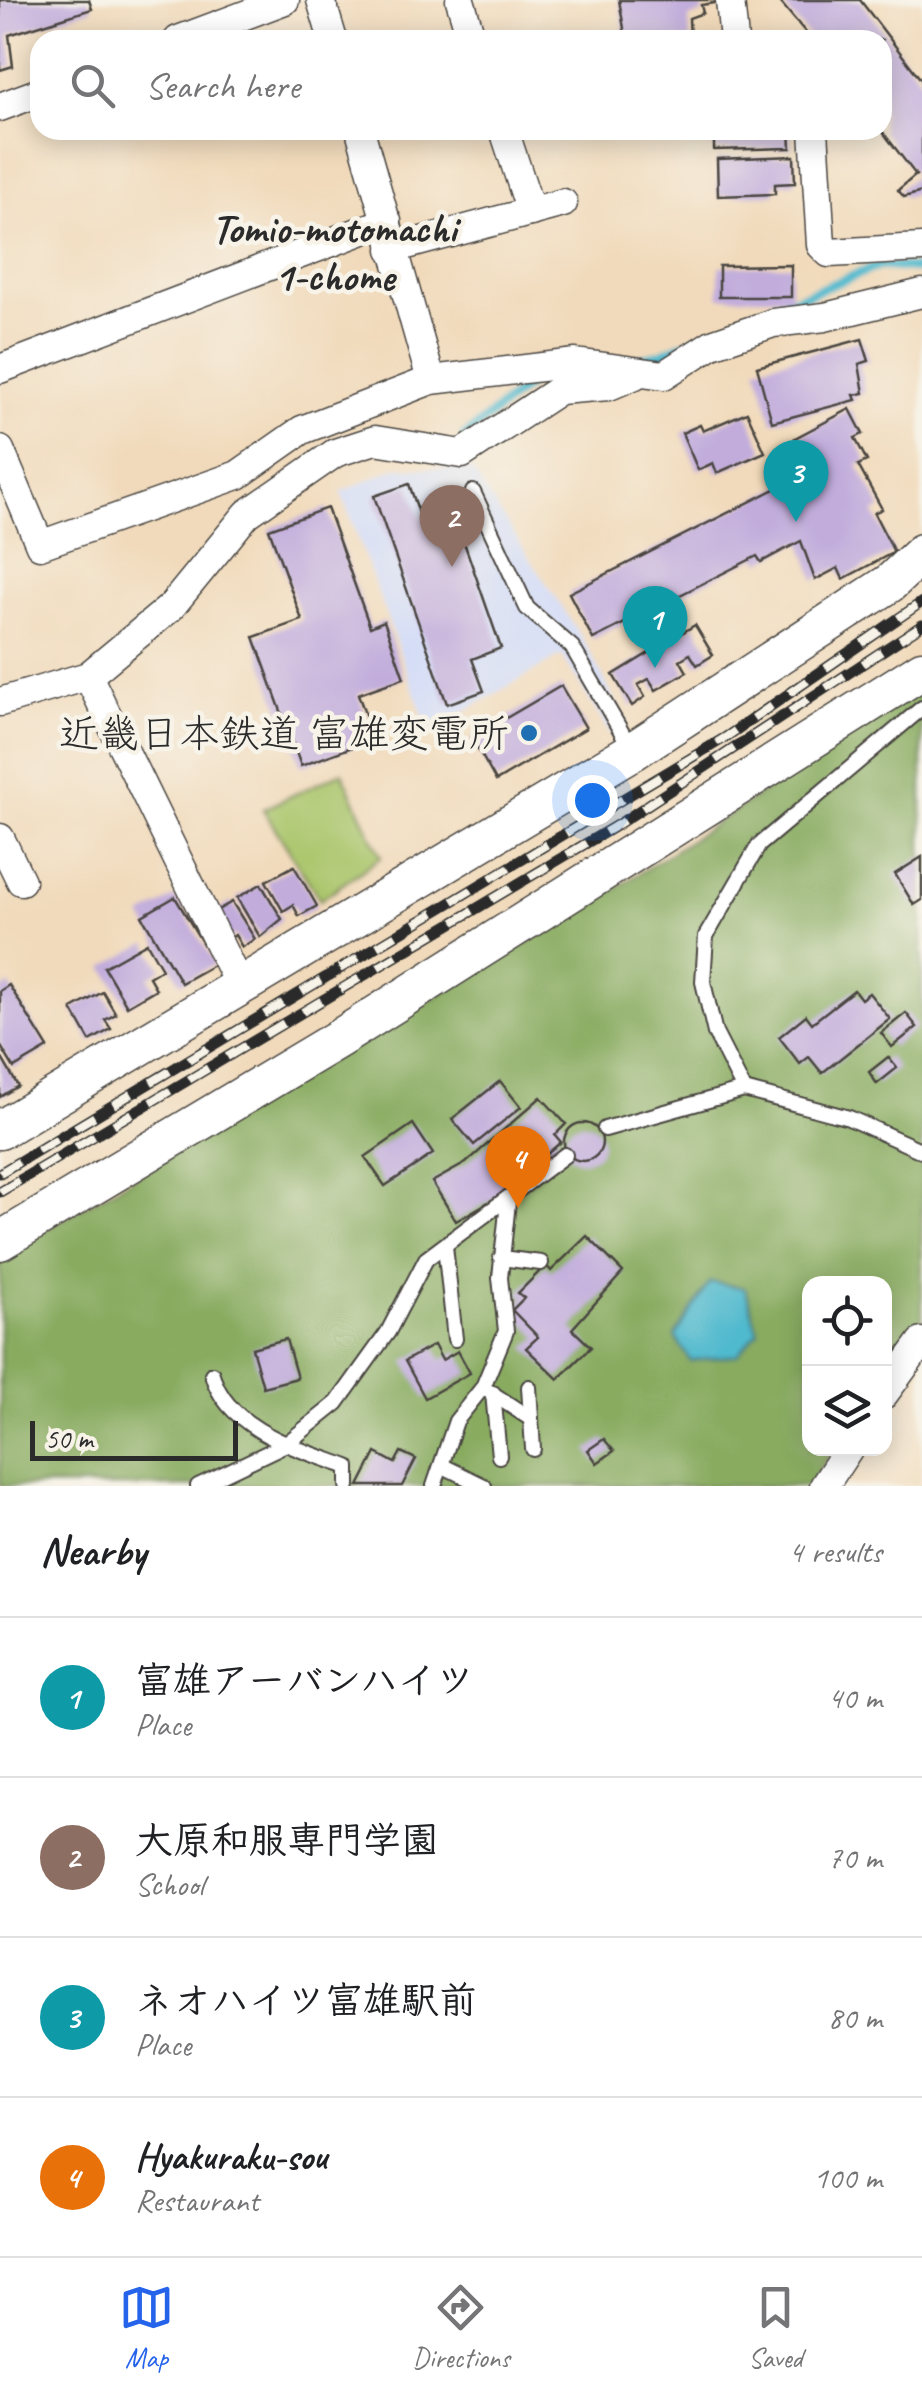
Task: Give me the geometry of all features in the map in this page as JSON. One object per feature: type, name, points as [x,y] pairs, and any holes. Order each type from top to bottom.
[{"type":"street","points":[[205,30],[285,0]]},
{"type":"street","points":[[320,0],[329,30]]},
{"type":"street","points":[[460,0],[469,30]]},
{"type":"street","points":[[730,0],[733,30]]},
{"type":"street","points":[[0,107],[30,96]]},
{"type":"street","points":[[363,140],[431,380]]},
{"type":"street","points":[[507,140],[532,212]]},
{"type":"street","points":[[815,140],[822,245],[829,253],[922,248]]},
{"type":"street","points":[[0,369],[389,235],[532,212],[563,203]]},
{"type":"street","points":[[0,450],[40,545],[238,475],[302,430],[431,380],[576,363],[664,375],[712,344],[772,323],[825,317],[922,294]]},
{"type":"street","points":[[0,702],[88,676],[171,607],[247,514],[336,454],[375,440],[462,454],[560,390],[609,386],[637,374]]},
{"type":"street","points":[[0,1130],[633,751],[890,584],[922,553]]},
{"type":"street","points":[[0,1241],[360,1026],[922,670]]},
{"type":"street","points":[[88,676],[240,987]]},
{"type":"street","points":[[0,838],[22,881]]},
{"type":"street","points":[[892,1383],[922,1342]]},
{"type":"street","points":[[824,1486],[844,1456]]},
{"type":"lane","points":[[474,492],[527,608],[572,647],[633,751]]},
{"type":"lane","points":[[744,1090],[715,1033],[703,982],[706,936],[759,844],[922,708]]},
{"type":"lane","points":[[606,1129],[744,1090],[849,1118],[922,1151]]},
{"type":"lane","points":[[198,1486],[286,1444],[337,1404],[388,1332],[426,1259],[566,1156]]},
{"type":"lane","points":[[499,1456],[488,1390],[506,1332],[501,1258],[508,1202]]},
{"type":"lane","points":[[445,1246],[455,1340]]},
{"type":"lane","points":[[501,1258],[540,1263]]},
{"type":"lane","points":[[212,1374],[218,1396],[230,1410],[286,1444],[348,1466],[348,1486]]},
{"type":"lane","points":[[529,1388],[534,1448]]},
{"type":"lane","points":[[488,1390],[531,1419]]},
{"type":"lane","points":[[434,1486],[444,1466],[456,1421],[488,1390]]},
{"type":"lane","points":[[444,1466],[484,1486]]},
{"type":"shaded area","points":[[396,468],[471,469],[584,641],[627,724],[611,735],[562,655],[429,732],[341,492]]},
{"type":"green space","points":[[922,689],[922,1333],[892,1369],[892,1276],[802,1276],[802,1456],[829,1456],[808,1486],[0,1486],[0,1257],[604,896]]},
{"type":"green space","points":[[342,772],[381,857],[320,900],[263,809]]},
{"type":"water","points":[[710,1282],[745,1288],[758,1332],[737,1355],[690,1361],[675,1336]]},
{"type":"building","points":[[0,0],[89,0],[92,9],[9,35],[13,66],[0,70]]},
{"type":"building","points":[[619,0],[721,2],[701,5],[703,13],[689,18],[690,30],[624,30]]},
{"type":"building","points":[[860,0],[883,30],[804,30],[781,3]]},
{"type":"building","points":[[892,42],[922,81],[922,192],[904,197],[898,190],[916,175],[889,140],[892,140]]},
{"type":"building","points":[[714,140],[791,140],[791,148],[714,150]]},
{"type":"building","points":[[794,156],[795,183],[775,184],[775,194],[718,196],[717,159]]},
{"type":"building","points":[[791,265],[791,297],[719,297],[719,266]]},
{"type":"building","points":[[862,339],[869,361],[859,364],[864,393],[854,395],[856,400],[772,422],[757,367]]},
{"type":"building","points":[[850,409],[863,434],[855,438],[867,461],[858,465],[882,509],[874,513],[894,552],[843,579],[838,568],[815,580],[801,541],[761,562],[757,556],[593,639],[569,593],[797,478],[791,466],[806,459],[795,438]]},
{"type":"building","points":[[747,412],[765,452],[717,473],[713,463],[698,470],[682,433],[700,425],[703,431]]},
{"type":"building","points":[[409,484],[421,519],[452,508],[501,648],[472,659],[484,691],[447,704],[374,496]]},
{"type":"building","points":[[327,508],[370,627],[384,621],[404,678],[358,694],[374,739],[301,766],[254,637],[302,620],[269,529]]},
{"type":"building","points":[[695,625],[713,655],[697,665],[690,654],[680,660],[687,672],[656,690],[649,679],[638,685],[645,697],[632,706],[613,675]]},
{"type":"building","name":"近畿日本鉄道 富雄変電所","points":[[561,686],[586,728],[496,781],[472,738]]},
{"type":"building","points":[[922,857],[922,900],[914,905],[895,874]]},
{"type":"building","points":[[294,866],[317,906],[299,916],[293,905],[283,911],[266,881]]},
{"type":"building","points":[[261,884],[282,919],[260,937],[237,898]]},
{"type":"building","points":[[175,897],[215,964],[181,983],[142,916]]},
{"type":"building","points":[[232,902],[255,939],[242,947],[235,935],[225,942],[209,915]]},
{"type":"building","points":[[147,943],[162,969],[149,977],[156,989],[127,1006],[104,967]]},
{"type":"building","points":[[9,985],[48,1048],[14,1068],[0,1045],[0,991]]},
{"type":"building","points":[[854,990],[861,999],[869,993],[890,1019],[822,1073],[809,1057],[800,1064],[779,1037],[806,1015],[812,1023]]},
{"type":"building","points":[[103,992],[116,1014],[105,1020],[111,1029],[90,1041],[72,1009]]},
{"type":"building","points":[[906,1013],[917,1027],[892,1047],[881,1033]]},
{"type":"building","points":[[0,1055],[18,1086],[0,1097]]},
{"type":"building","points":[[888,1057],[897,1068],[877,1084],[869,1072]]},
{"type":"building","points":[[500,1081],[521,1107],[474,1145],[452,1119]]},
{"type":"building","points":[[541,1097],[566,1124],[555,1135],[561,1142],[497,1197],[456,1221],[432,1182],[466,1163]]},
{"type":"building","points":[[583,1123],[596,1129],[602,1142],[596,1155],[583,1161],[570,1155],[564,1142],[570,1129]]},
{"type":"building","points":[[413,1124],[433,1154],[385,1186],[365,1157]]},
{"type":"building","points":[[587,1236],[623,1272],[572,1329],[591,1347],[558,1379],[526,1348],[538,1337],[512,1310],[524,1298],[518,1293],[546,1265],[551,1271]]},
{"type":"building","points":[[286,1339],[297,1378],[263,1387],[252,1348]]},
{"type":"building","points":[[434,1345],[442,1360],[458,1351],[470,1373],[425,1398],[405,1361]]},
{"type":"building","points":[[604,1439],[614,1451],[597,1463],[588,1450]]},
{"type":"building","points":[[401,1452],[416,1459],[402,1486],[359,1486],[376,1453],[395,1463]]},
{"type":"waterway","points":[[736,322],[879,266],[922,269]]},
{"type":"waterway","points":[[633,360],[659,355],[699,338]]},
{"type":"waterway","points":[[464,437],[535,379]]},
{"type":"railway","points":[[0,1173],[726,737],[922,602]]},
{"type":"railway","points":[[0,1192],[617,825],[922,625]]},
{"type":"place","name":"ネオハイツ富雄駅前","points":[[796,522]]},
{"type":"place","name":"大原和服専門学園","points":[[452,567]]},
{"type":"place","name":"富雄アーバンハイツ","points":[[655,668]]},
{"type":"place","name":"近畿日本鉄道 富雄変電所","points":[[529,733]]},
{"type":"place","name":"Hyakuraku-sou","points":[[518,1208]]},
{"type":"district","name":"Tomio-motomachi 1-chome","points":[[334,251]]}]
